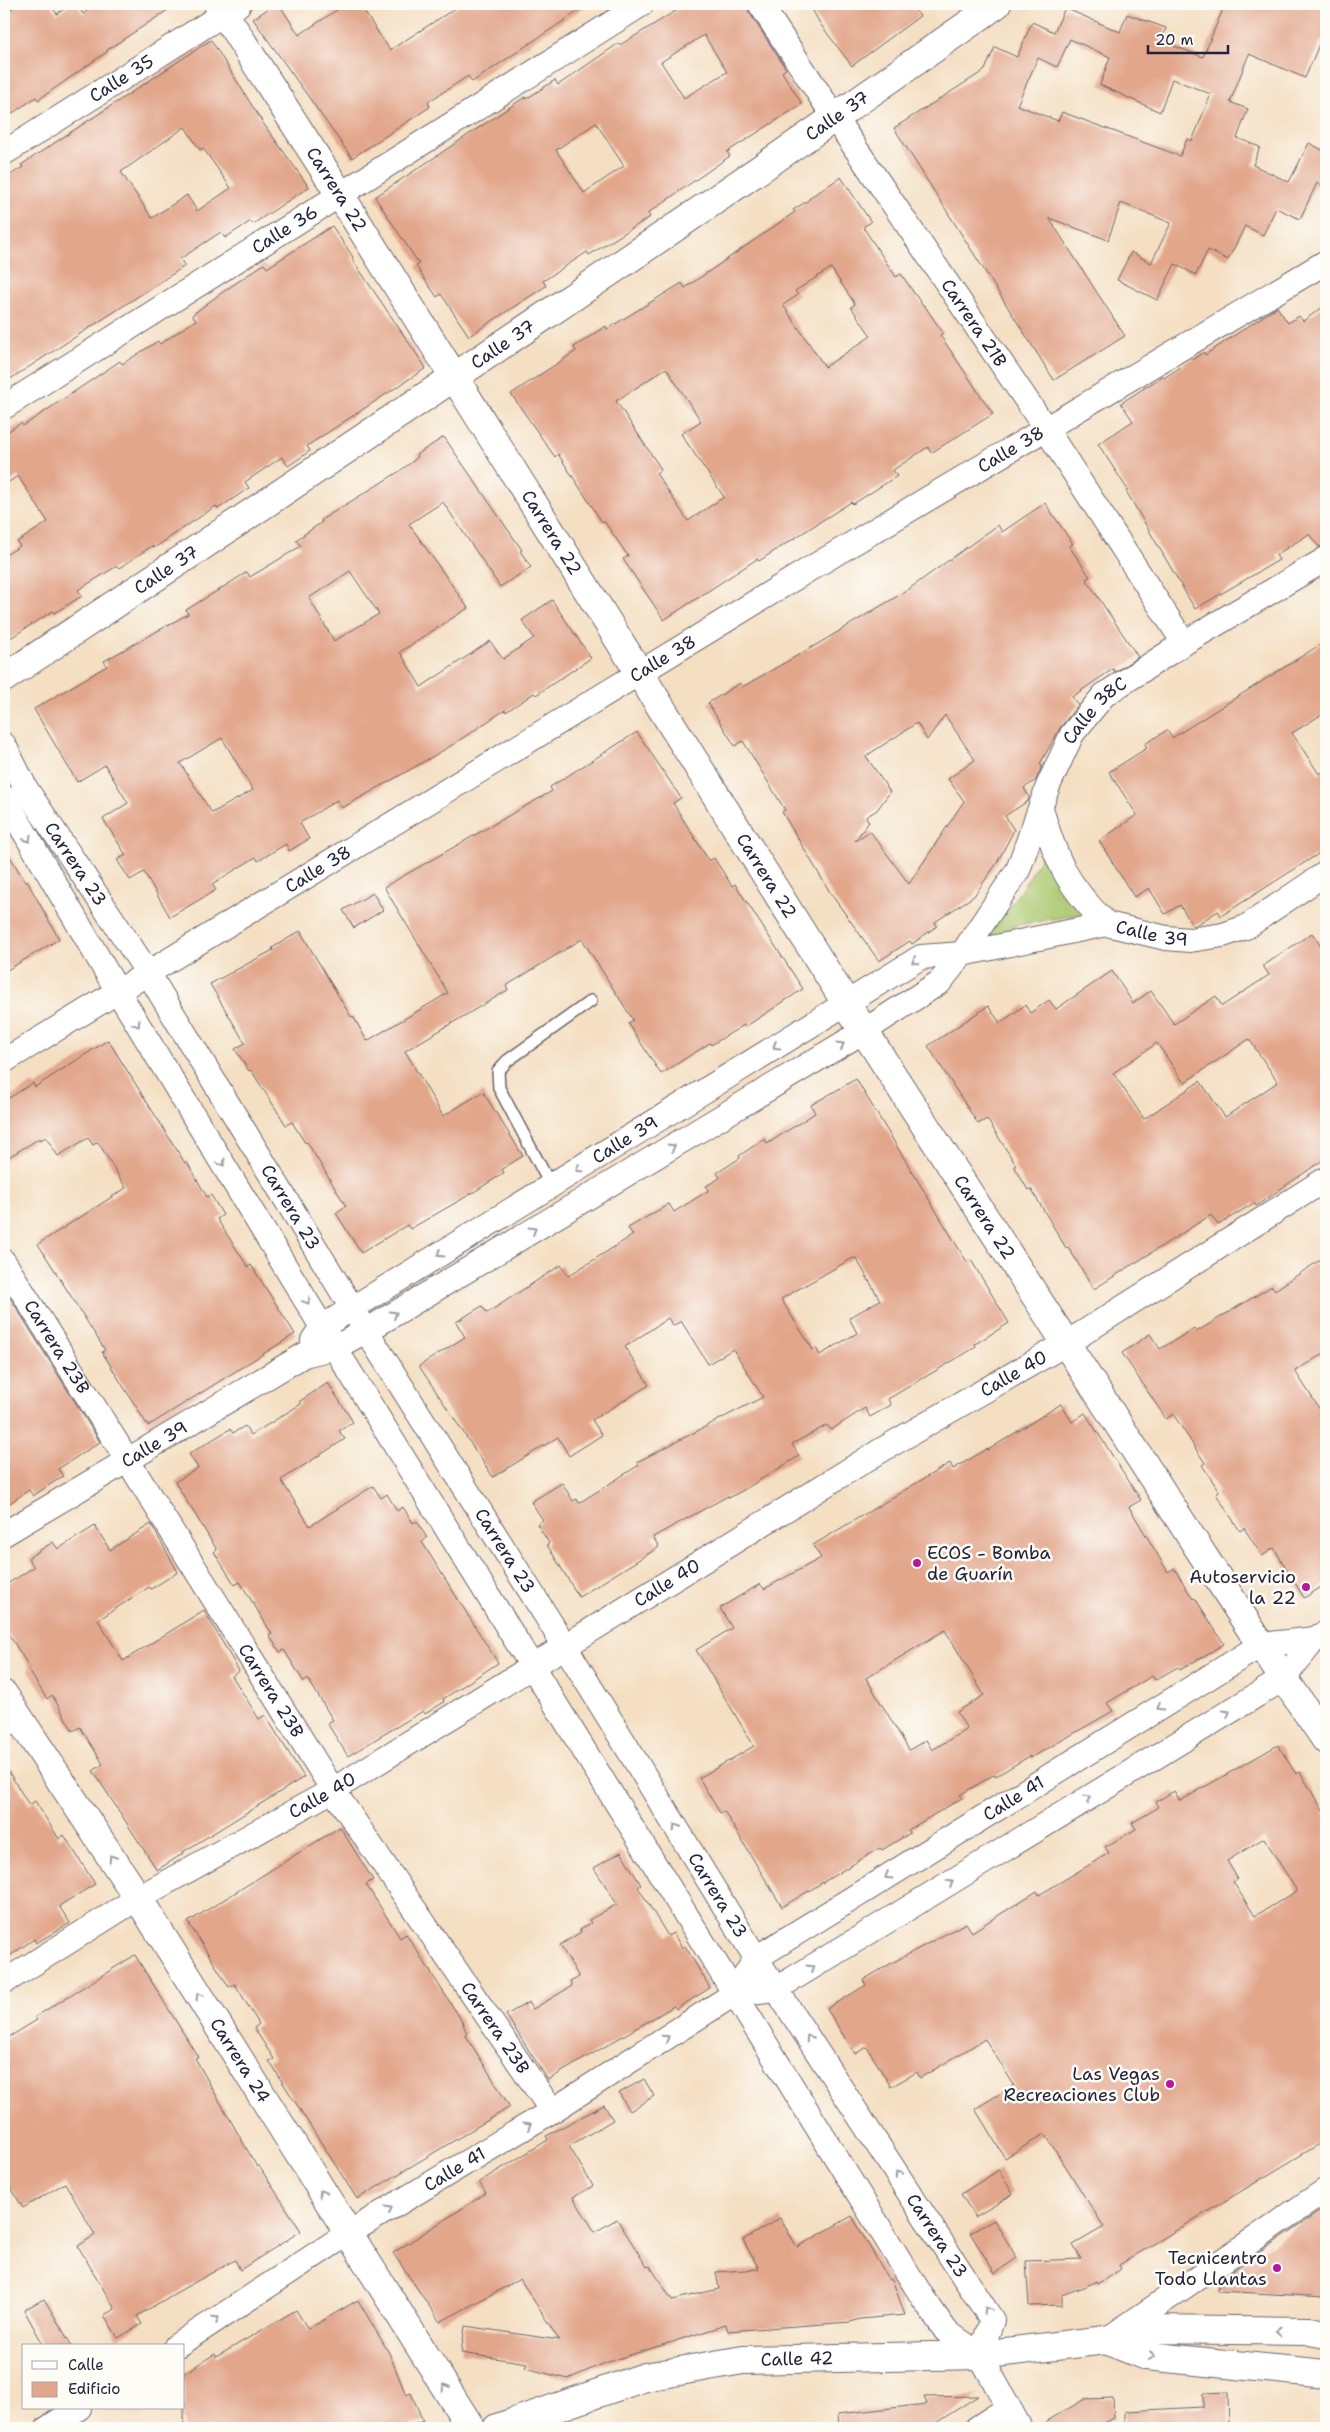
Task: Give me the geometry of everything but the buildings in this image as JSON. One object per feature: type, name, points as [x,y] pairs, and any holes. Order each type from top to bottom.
[{"type":"street","name":"Calle 36","points":[[4,407],[339,193],[642,4]]},
{"type":"street","name":"Carrera 21B","points":[[760,4],[1046,429],[1184,643]]},
{"type":"street","name":"Calle 37","points":[[4,678],[454,378],[835,118],[997,4]]},
{"type":"street","name":"Carrera 22","points":[[227,7],[339,193],[846,1003],[1261,1645],[1326,1740]]},
{"type":"street","name":"Calle 35","points":[[4,153],[227,7]]},
{"type":"street","name":"Calle 38","points":[[4,1061],[116,990],[148,973],[808,570],[1326,262]]},
{"type":"street","name":"Calle 38C","points":[[962,954],[1018,870],[1060,758],[1072,734],[1087,714],[1104,696],[1184,643],[1326,559]]},
{"type":"street","name":"Carrera 23","points":[[4,745],[26,789],[148,973],[366,1331],[565,1646],[756,1958],[992,2320],[980,2355]]},
{"type":"street","name":"Carrera 23","points":[[4,797],[116,990],[530,1666],[734,1994],[946,2331],[980,2355],[1020,2428]]},
{"type":"street","points":[[1041,808],[1052,847],[1067,879],[1084,902],[1107,924]]},
{"type":"street","name":"Calle 39","points":[[304,1354],[322,1326],[921,957],[962,954],[1107,924],[1190,940],[1223,935],[1246,927],[1325,877]]},
{"type":"street","name":"Calle 39","points":[[4,1534],[304,1354],[336,1347],[366,1331],[864,1031],[940,982],[962,954]]},
{"type":"street","name":"Calle 40","points":[[4,1982],[138,1898],[333,1790],[530,1666],[880,1451],[1067,1343],[1326,1179]]},
{"type":"street","name":"Carrera 23B","points":[[4,1262],[333,1790],[552,2111]]},
{"type":"street","name":"Calle 41","points":[[179,2344],[348,2234],[552,2111],[734,1994],[756,1958],[1261,1645],[1321,1635]]},
{"type":"street","name":"Calle 41","points":[[734,1994],[776,1989],[1284,1679],[1321,1635]]},
{"type":"street","name":"Carrera 24","points":[[4,1695],[138,1898],[471,2428]]},
{"type":"street","points":[[1106,2340],[1326,2190]]},
{"type":"street","name":"Calle 42","points":[[497,2428],[645,2377],[743,2360],[980,2355],[1106,2340],[1145,2329],[1310,2331],[1326,2334]]},
{"type":"street","points":[[1106,2340],[1146,2356],[1326,2374]]},
{"type":"street","points":[[977,2428],[1008,2408]]},
{"type":"street","points":[[48,2428],[76,2410]]},
{"type":"lane","points":[[550,1186],[499,1088],[498,1072],[507,1061],[590,1001]]},
{"type":"green space","points":[[1045,850],[1058,882],[1081,914],[1017,925],[985,940],[1024,886]]},
{"type":"place","name":"ECOS - Bomba de Guarín","points":[[917,1563]]},
{"type":"place","name":"Autoservicio la 22","points":[[1306,1587]]},
{"type":"place","name":"Las Vegas Recreaciones Club","points":[[1170,2084]]},
{"type":"place","name":"Tecnicentro Todo Llantas","points":[[1277,2268]]}]
